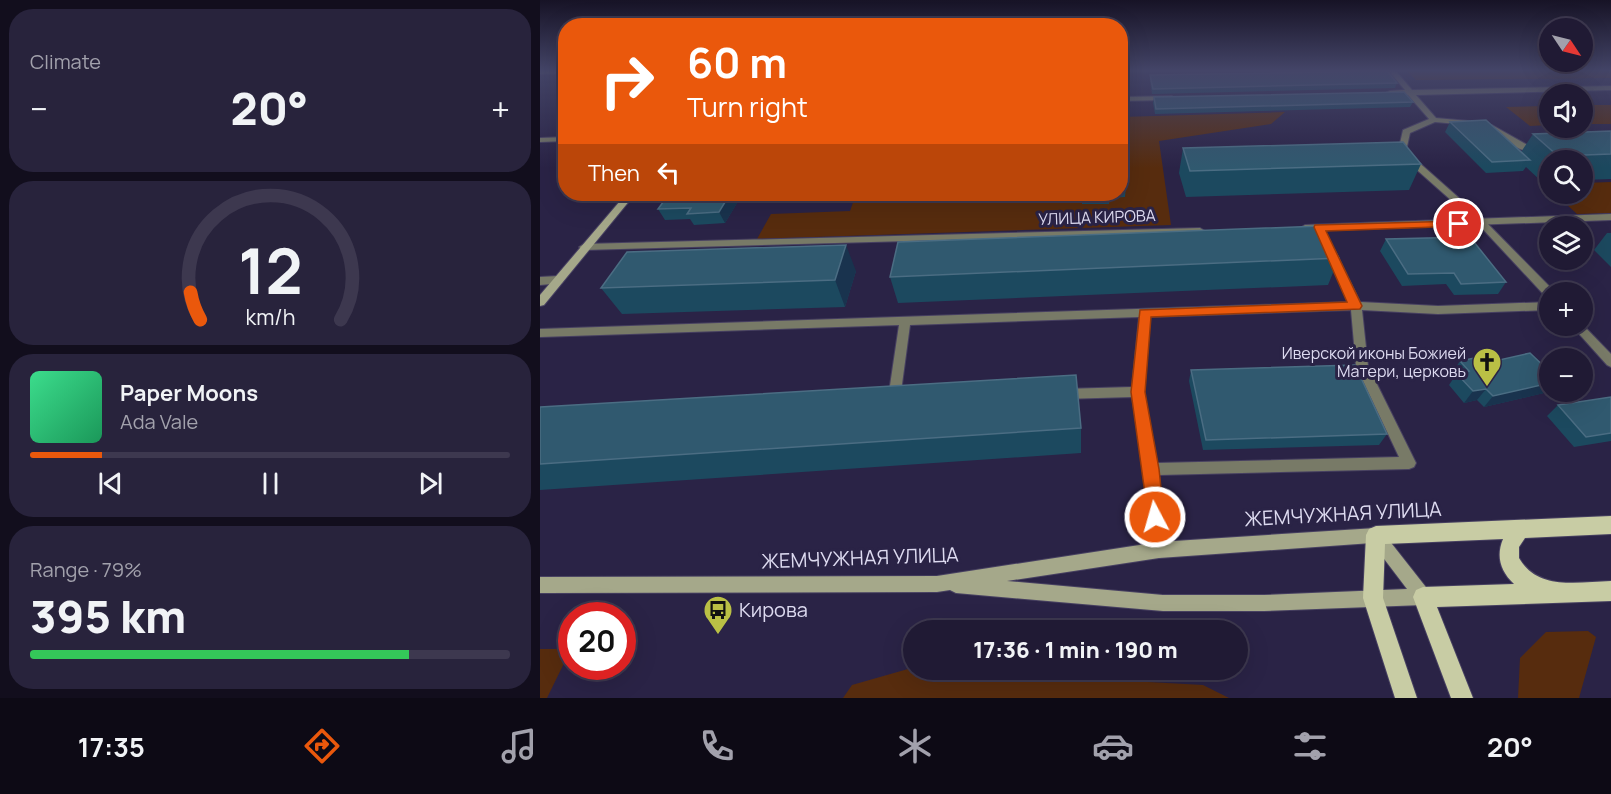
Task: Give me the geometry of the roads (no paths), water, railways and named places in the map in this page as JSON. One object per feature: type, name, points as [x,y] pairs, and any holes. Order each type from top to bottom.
[{"type":"main road","name":"ЖЕМЧУЖНАЯ УЛИЦА","points":[[1376,535],[1611,525]]},
{"type":"main road","points":[[1519,529],[1508,551],[1510,562],[1523,579],[1551,594]]},
{"type":"main road","points":[[1376,535],[1373,598],[1406,698]]},
{"type":"main road","points":[[1462,698],[1423,597],[1611,591]]},
{"type":"street","points":[[1419,103],[1434,120]]},
{"type":"street","points":[[1474,123],[1434,120],[1406,132],[1402,152],[1482,224],[1539,283]]},
{"type":"street","points":[[1484,124],[1530,150],[1553,149]]},
{"type":"street","points":[[540,140],[558,139]]},
{"type":"street","points":[[540,302],[624,201]]},
{"type":"street","points":[[1296,228],[1482,224],[1611,217]]},
{"type":"street","points":[[1151,469],[1409,463],[1362,366],[1356,306],[1319,227]]},
{"type":"street","name":"УЛИЦА КИРОВА","points":[[584,247],[1212,230]]},
{"type":"street","points":[[540,281],[558,280]]},
{"type":"street","points":[[540,333],[1356,306],[1438,310],[1539,306]]},
{"type":"street","points":[[1145,313],[1138,392],[1151,469],[1159,550]]},
{"type":"street","points":[[894,399],[906,322]]},
{"type":"street","points":[[1587,336],[1611,362]]},
{"type":"street","points":[[1045,394],[1138,392]]},
{"type":"street","points":[[1376,535],[1423,597]]},
{"type":"street","name":"ЖЕМЧУЖНАЯ УЛИЦА","points":[[540,585],[937,584],[1159,550],[1376,535]]},
{"type":"street","points":[[937,584],[1163,603],[1264,603],[1423,597]]},
{"type":"place","name":"Иверской иконы Божией Матери, церковь","points":[[1487,388]]},
{"type":"place","name":"Кирова","points":[[718,636]]}]
